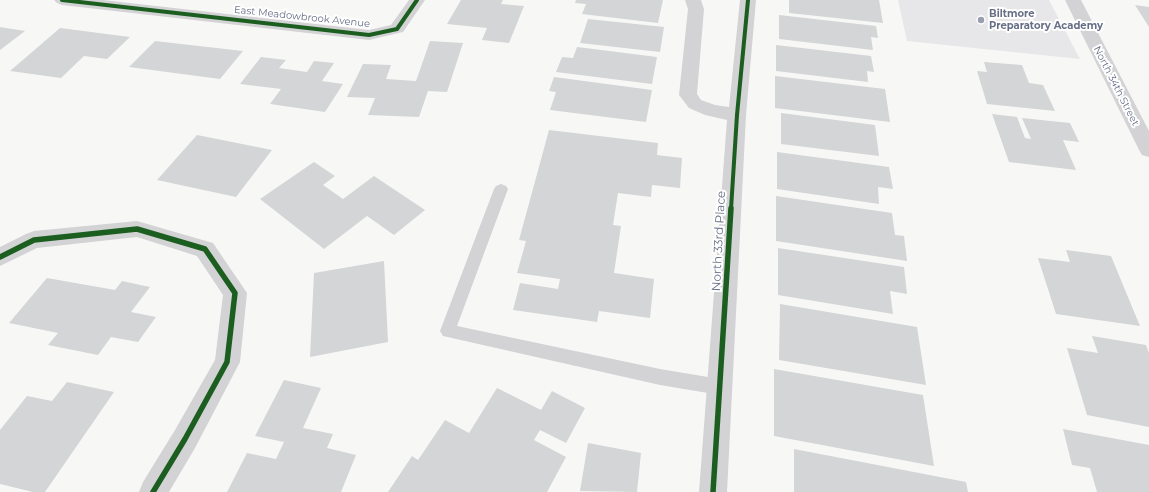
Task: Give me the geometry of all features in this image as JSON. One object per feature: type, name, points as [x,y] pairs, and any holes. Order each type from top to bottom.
[{"type":"street","name":"East Meadowbrook Avenue","points":[[62,0],[370,35],[397,29],[417,0]]},
{"type":"street","points":[[693,0],[696,8],[688,95],[695,104],[712,111],[737,115]]},
{"type":"street","name":"North 33rd Place","points":[[715,489],[737,115],[748,0]]},
{"type":"street","name":"North 34th Street","points":[[1073,0],[1149,150]]},
{"type":"street","points":[[0,256],[34,240],[137,229],[205,249],[235,293],[227,362],[185,439],[153,492]]},
{"type":"lane","points":[[501,189],[448,331],[660,376],[720,387]]},
{"type":"shaded area","name":"Biltmore Preparatory Academy","points":[[898,0],[1049,0],[1080,59],[907,41]]},
{"type":"building","points":[[461,0],[503,0],[501,4],[524,6],[509,43],[482,40],[487,28],[447,24]]},
{"type":"building","points":[[576,0],[663,0],[658,23],[582,14],[586,4],[575,3]]},
{"type":"building","points":[[789,0],[879,0],[883,23],[789,13]]},
{"type":"building","points":[[1135,5],[1149,7],[1149,27]]},
{"type":"building","points":[[779,15],[876,26],[878,38],[871,37],[873,50],[779,39]]},
{"type":"building","points":[[588,19],[664,27],[660,52],[580,43]]},
{"type":"building","points":[[0,27],[25,31],[0,50]]},
{"type":"building","points":[[60,28],[130,37],[107,59],[84,56],[61,78],[10,71]]},
{"type":"building","points":[[155,41],[243,51],[220,79],[129,67]]},
{"type":"building","points":[[430,41],[463,43],[447,92],[428,91],[419,117],[368,115],[375,98],[347,97],[363,64],[391,65],[386,79],[416,81]]},
{"type":"building","points":[[776,45],[871,56],[874,72],[867,71],[868,82],[776,71]]},
{"type":"building","points":[[577,47],[657,57],[652,84],[556,72],[562,57],[573,58]]},
{"type":"building","points":[[261,57],[286,60],[279,68],[307,72],[314,61],[334,63],[322,81],[343,84],[325,112],[270,104],[281,89],[240,84]]},
{"type":"building","points":[[984,62],[1022,65],[1029,83],[1043,85],[1055,111],[987,104],[977,71],[987,72]]},
{"type":"building","points":[[775,76],[885,89],[890,122],[775,108]]},
{"type":"building","points":[[554,77],[652,90],[646,122],[550,110],[556,92],[549,91]]},
{"type":"building","points":[[781,113],[875,125],[879,156],[781,144]]},
{"type":"building","points":[[992,114],[1017,117],[1025,138],[1031,139],[1022,118],[1070,123],[1079,142],[1063,140],[1076,170],[1009,162]]},
{"type":"building","points":[[549,130],[658,143],[657,155],[682,158],[680,188],[652,185],[651,197],[618,193],[613,225],[621,226],[614,273],[654,279],[650,318],[599,311],[597,322],[513,310],[520,283],[558,289],[560,279],[517,273],[526,241],[519,240]]},
{"type":"building","points":[[197,135],[272,150],[236,197],[157,180]]},
{"type":"building","points":[[777,152],[889,167],[893,189],[878,187],[879,204],[777,189]]},
{"type":"building","points":[[314,162],[335,176],[323,185],[343,199],[374,176],[425,210],[394,235],[367,216],[324,249],[260,199]]},
{"type":"building","points":[[776,196],[892,213],[895,235],[904,236],[907,261],[776,241]]},
{"type":"building","points":[[778,248],[904,267],[907,294],[890,291],[893,314],[778,295]]},
{"type":"building","points":[[1066,250],[1111,256],[1140,326],[1056,314],[1038,258],[1070,262]]},
{"type":"building","points":[[384,261],[388,342],[310,357],[314,273]]},
{"type":"building","points":[[47,278],[115,290],[122,281],[150,287],[131,312],[156,317],[138,342],[111,337],[98,355],[48,345],[58,333],[9,323]]},
{"type":"building","points":[[780,304],[917,327],[926,385],[779,360]]},
{"type":"building","points":[[1092,336],[1146,345],[1149,353],[1149,427],[1087,415],[1067,348],[1098,353]]},
{"type":"building","points":[[774,369],[923,395],[934,466],[774,436]]},
{"type":"building","points":[[284,380],[321,388],[303,428],[333,434],[327,448],[356,455],[341,492],[227,492],[247,453],[276,459],[284,442],[255,436]]},
{"type":"building","points":[[67,382],[114,392],[45,492],[33,492],[0,484],[0,430],[27,396],[52,401]]},
{"type":"building","points":[[497,388],[541,410],[552,391],[585,408],[566,443],[540,430],[534,440],[566,457],[547,492],[388,492],[412,456],[418,460],[445,420],[469,433]]},
{"type":"building","points":[[1063,429],[1149,445],[1149,492],[1097,492],[1090,468],[1072,465]]},
{"type":"building","points":[[588,443],[641,453],[637,492],[580,491]]},
{"type":"building","points":[[794,449],[966,482],[968,492],[794,492]]},
{"type":"cycle path","points":[[62,0],[369,35],[397,29],[417,0]]},
{"type":"cycle path","points":[[713,492],[737,115],[748,0]]},
{"type":"cycle path","points":[[0,257],[34,240],[137,229],[205,249],[235,293],[227,362],[185,439],[153,492]]},
{"type":"place","name":"Biltmore Preparatory Academy","points":[[981,20]]}]
